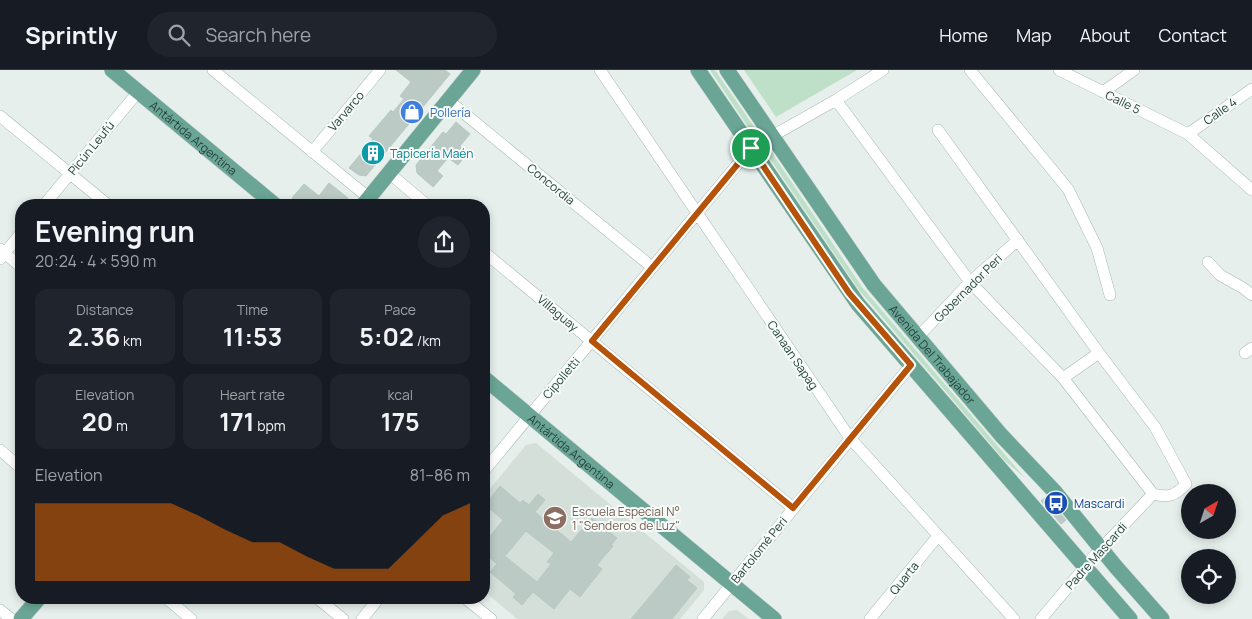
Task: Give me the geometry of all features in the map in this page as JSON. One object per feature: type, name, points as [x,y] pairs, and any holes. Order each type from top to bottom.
[{"type":"main road","name":"Antártida Argentina","points":[[112,70],[268,199]]},
{"type":"main road","name":"Avenida Del Trabajador","points":[[698,70],[858,304],[1130,619]]},
{"type":"main road","name":"Avenida Del Trabajador","points":[[727,70],[864,271],[1005,440],[1055,492],[1162,619]]},
{"type":"main road","points":[[368,199],[473,72]]},
{"type":"main road","name":"Antártida Argentina","points":[[490,383],[774,619]]},
{"type":"main road","points":[[27,617],[35,604]]},
{"type":"street","points":[[213,70],[227,74],[363,199]]},
{"type":"street","name":"Varvarco","points":[[312,152],[380,70]]},
{"type":"street","name":"Canaan Sapag","points":[[600,70],[850,438],[1014,619]]},
{"type":"street","name":"Cipolletti","points":[[490,464],[751,148],[836,100],[883,70]]},
{"type":"street","points":[[970,70],[1068,189],[1097,248],[1110,295]]},
{"type":"street","name":"Calle 5","points":[[1059,70],[1188,134],[1252,190]]},
{"type":"street","points":[[1103,92],[1134,70]]},
{"type":"street","name":"Calle 4","points":[[1188,134],[1252,89]]},
{"type":"street","name":"Picún Leufú","points":[[49,199],[138,92]]},
{"type":"street","points":[[836,100],[970,282],[1063,378],[1153,494],[1165,497],[1177,494],[1186,484],[1155,427],[1099,353],[938,130]]},
{"type":"street","name":"Concordia","points":[[449,101],[652,268]]},
{"type":"street","points":[[0,116],[101,199]]},
{"type":"street","points":[[389,173],[420,199]]},
{"type":"street","points":[[15,240],[2,254],[15,263]]},
{"type":"street","name":"Gobernador Peri","points":[[918,338],[970,282],[1018,240]]},
{"type":"street","name":"Villaguay","points":[[490,257],[793,508]]},
{"type":"street","points":[[1208,262],[1220,276],[1252,295]]},
{"type":"street","points":[[1063,378],[1099,353]]},
{"type":"street","name":"Bartolomé Peri","points":[[703,619],[911,365]]},
{"type":"street","points":[[0,450],[15,463]]},
{"type":"street","points":[[1042,481],[1092,541],[1092,544],[1089,544],[1038,484],[1042,481]]},
{"type":"street","points":[[1030,491],[1080,554],[1077,554],[1026,494],[1030,491]]},
{"type":"street","name":"Padre Mascardi","points":[[1041,619],[1101,548],[1153,494]]},
{"type":"street","name":"Quarta","points":[[870,619],[938,536]]},
{"type":"street","points":[[173,604],[191,619]]},
{"type":"street","points":[[325,604],[343,619]]},
{"type":"street","points":[[362,619],[374,604]]},
{"type":"street","points":[[473,604],[491,619]]},
{"type":"street","points":[[0,610],[11,619]]},
{"type":"shaded area","name":"Escuela Especial N° 1 \"Senderos de Luz\"","points":[[536,443],[704,582],[704,590],[680,619],[517,619],[490,596],[490,489],[526,445]]},
{"type":"shaded area","points":[[737,610],[749,619],[722,619],[729,611]]},
{"type":"green space","points":[[710,70],[715,70],[757,131],[756,134],[752,133]]},
{"type":"green space","points":[[744,70],[857,70],[776,117]]},
{"type":"green space","points":[[767,149],[770,150],[862,287],[1025,478],[1005,461],[859,290],[766,153]]},
{"type":"building","points":[[396,70],[445,70],[450,74],[366,176],[359,175],[349,168],[373,139],[369,136],[391,110],[393,112],[404,99],[400,96],[411,82]]},
{"type":"building","points":[[456,122],[470,134],[460,146],[468,152],[458,165],[448,158],[437,171],[443,176],[433,187],[417,173],[416,165],[443,132],[446,134]]},
{"type":"building","points":[[329,183],[348,198],[292,198],[304,184],[319,196]]},
{"type":"building","points":[[500,486],[520,503],[523,500],[529,505],[538,494],[545,500],[535,512],[571,542],[592,518],[617,538],[611,545],[613,546],[597,565],[602,569],[580,597],[570,589],[554,609],[533,592],[522,605],[513,597],[516,594],[490,572],[497,564],[490,558],[490,536],[503,520],[490,509],[490,499]],"holes":[[[526,531],[554,553],[547,562],[551,564],[537,582],[505,556]]]},
{"type":"building","points":[[1046,497],[1066,520],[1061,524],[1041,501]]},
{"type":"building","points":[[676,565],[690,577],[687,580],[697,588],[672,619],[631,619]]},
{"type":"place","name":"Pollería","points":[[412,112]]},
{"type":"place","name":"Tapicería Maén","points":[[373,153]]},
{"type":"place","name":"Mascardi","points":[[1056,503]]},
{"type":"place","name":"Escuela Especial N° 1 \"Senderos de Luz\"","points":[[555,518]]},
{"type":"route","points":[[751,148],[849,293],[911,365],[793,508],[592,341],[751,148]]}]
